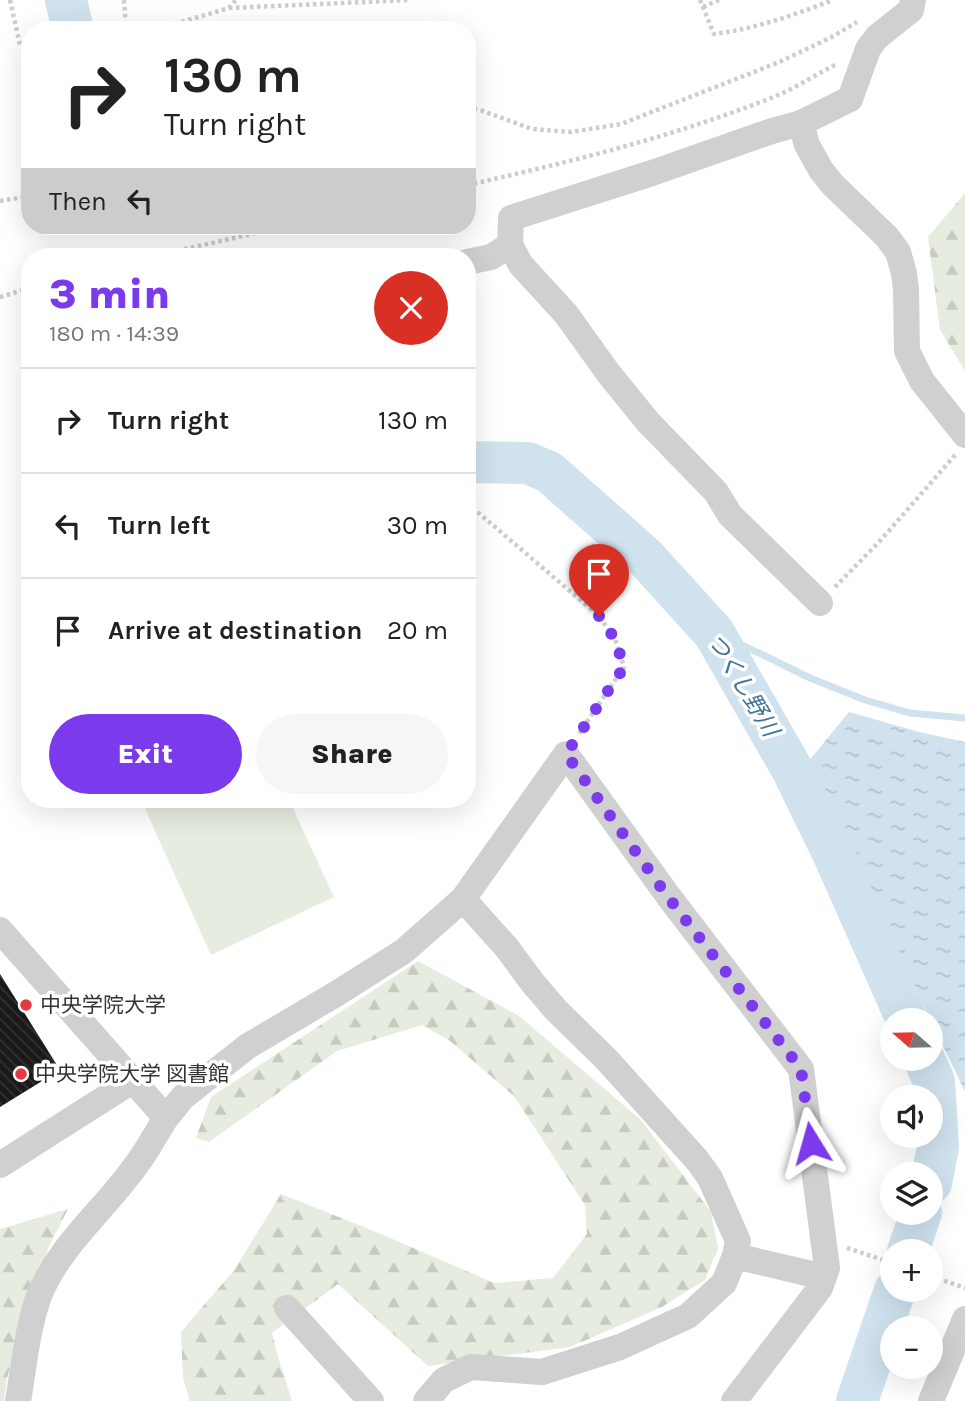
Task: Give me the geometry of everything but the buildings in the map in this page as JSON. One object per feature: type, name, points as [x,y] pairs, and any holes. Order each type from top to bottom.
[{"type":"street","points":[[820,603],[730,515],[716,492],[648,422],[566,314],[521,265],[510,244],[511,218],[801,123],[849,99],[869,49],[877,37],[911,10],[913,0]]},
{"type":"street","points":[[801,123],[807,145],[821,170],[887,237],[898,252],[906,289],[907,351],[961,444]]},
{"type":"street","points":[[476,260],[491,257],[510,244]]},
{"type":"street","points":[[18,1401],[29,1334],[39,1296],[57,1263],[81,1230],[135,1168],[166,1118],[183,1097],[248,1046],[404,951],[463,900],[566,754],[668,897],[801,1069],[827,1268],[820,1288],[734,1401]]},
{"type":"street","points":[[426,1401],[444,1380],[471,1367],[542,1372],[620,1347],[688,1316],[724,1283],[738,1241],[710,1178],[697,1160],[607,1060],[556,1010],[507,948],[463,900]]},
{"type":"street","points":[[0,930],[166,1118]]},
{"type":"street","points":[[0,1165],[132,1082]]},
{"type":"street","points":[[735,1256],[824,1277]]},
{"type":"street","points":[[287,1308],[371,1401]]},
{"type":"street","points":[[931,1401],[965,1319]]},
{"type":"path","points":[[9,0],[20,45]]},
{"type":"path","points":[[124,0],[126,21]]},
{"type":"path","points":[[229,8],[236,0]]},
{"type":"path","points":[[185,21],[229,8],[410,0]]},
{"type":"path","points":[[700,0],[714,34],[762,25],[833,0]]},
{"type":"path","points":[[703,7],[719,0]]},
{"type":"path","points":[[476,109],[532,129],[570,132],[621,124],[777,63],[830,38],[862,19]]},
{"type":"path","points":[[476,183],[686,129],[778,95],[869,49]]},
{"type":"path","points":[[0,201],[21,198]]},
{"type":"path","points":[[190,248],[247,235]]},
{"type":"path","points":[[0,297],[21,291]]},
{"type":"path","points":[[820,603],[879,542],[961,444]]},
{"type":"path","points":[[476,511],[599,616],[615,639],[624,667],[566,754]]},
{"type":"path","points":[[824,1241],[880,1259]]},
{"type":"path","points":[[943,1280],[965,1288]]},
{"type":"green space","points":[[965,193],[965,371],[940,330],[928,237]]},
{"type":"green space","points":[[145,808],[293,808],[334,897],[211,955]]},
{"type":"green space","points":[[418,961],[519,1016],[641,1120],[711,1212],[718,1248],[705,1280],[662,1307],[570,1347],[428,1366],[338,1284],[272,1333],[292,1401],[190,1401],[183,1378],[181,1332],[235,1269],[281,1194],[494,1283],[553,1278],[587,1234],[585,1205],[514,1096],[450,1041],[422,1025],[337,1051],[209,1142],[196,1138],[211,1097]]},
{"type":"green space","points":[[68,1209],[49,1246],[7,1378],[4,1401],[0,1401],[0,1229]]},
{"type":"water","points":[[849,712],[965,742],[965,1092],[943,1046],[943,1008],[925,1008],[808,762]]},
{"type":"waterway","name":"つくし野川","points":[[66,0],[71,21]]},
{"type":"waterway","name":"つくし野川","points":[[476,462],[528,463],[549,472],[644,556],[714,633],[792,769],[833,853],[902,1008]]},
{"type":"waterway","points":[[714,633],[810,678],[865,700],[910,713],[965,718]]},
{"type":"waterway","name":"つくし野川","points":[[929,1071],[934,1081],[938,1147],[935,1162]]},
{"type":"waterway","name":"つくし野川","points":[[912,1239],[917,1225]]},
{"type":"waterway","name":"つくし野川","points":[[857,1401],[891,1302]]},
{"type":"place","name":"中央学院大学","points":[[26,1005]]},
{"type":"place","name":"中央学院大学 図書館","points":[[21,1074]]},
{"type":"route","points":[[599,616],[615,639],[624,667],[566,754],[668,897],[801,1069],[811,1143]]}]
